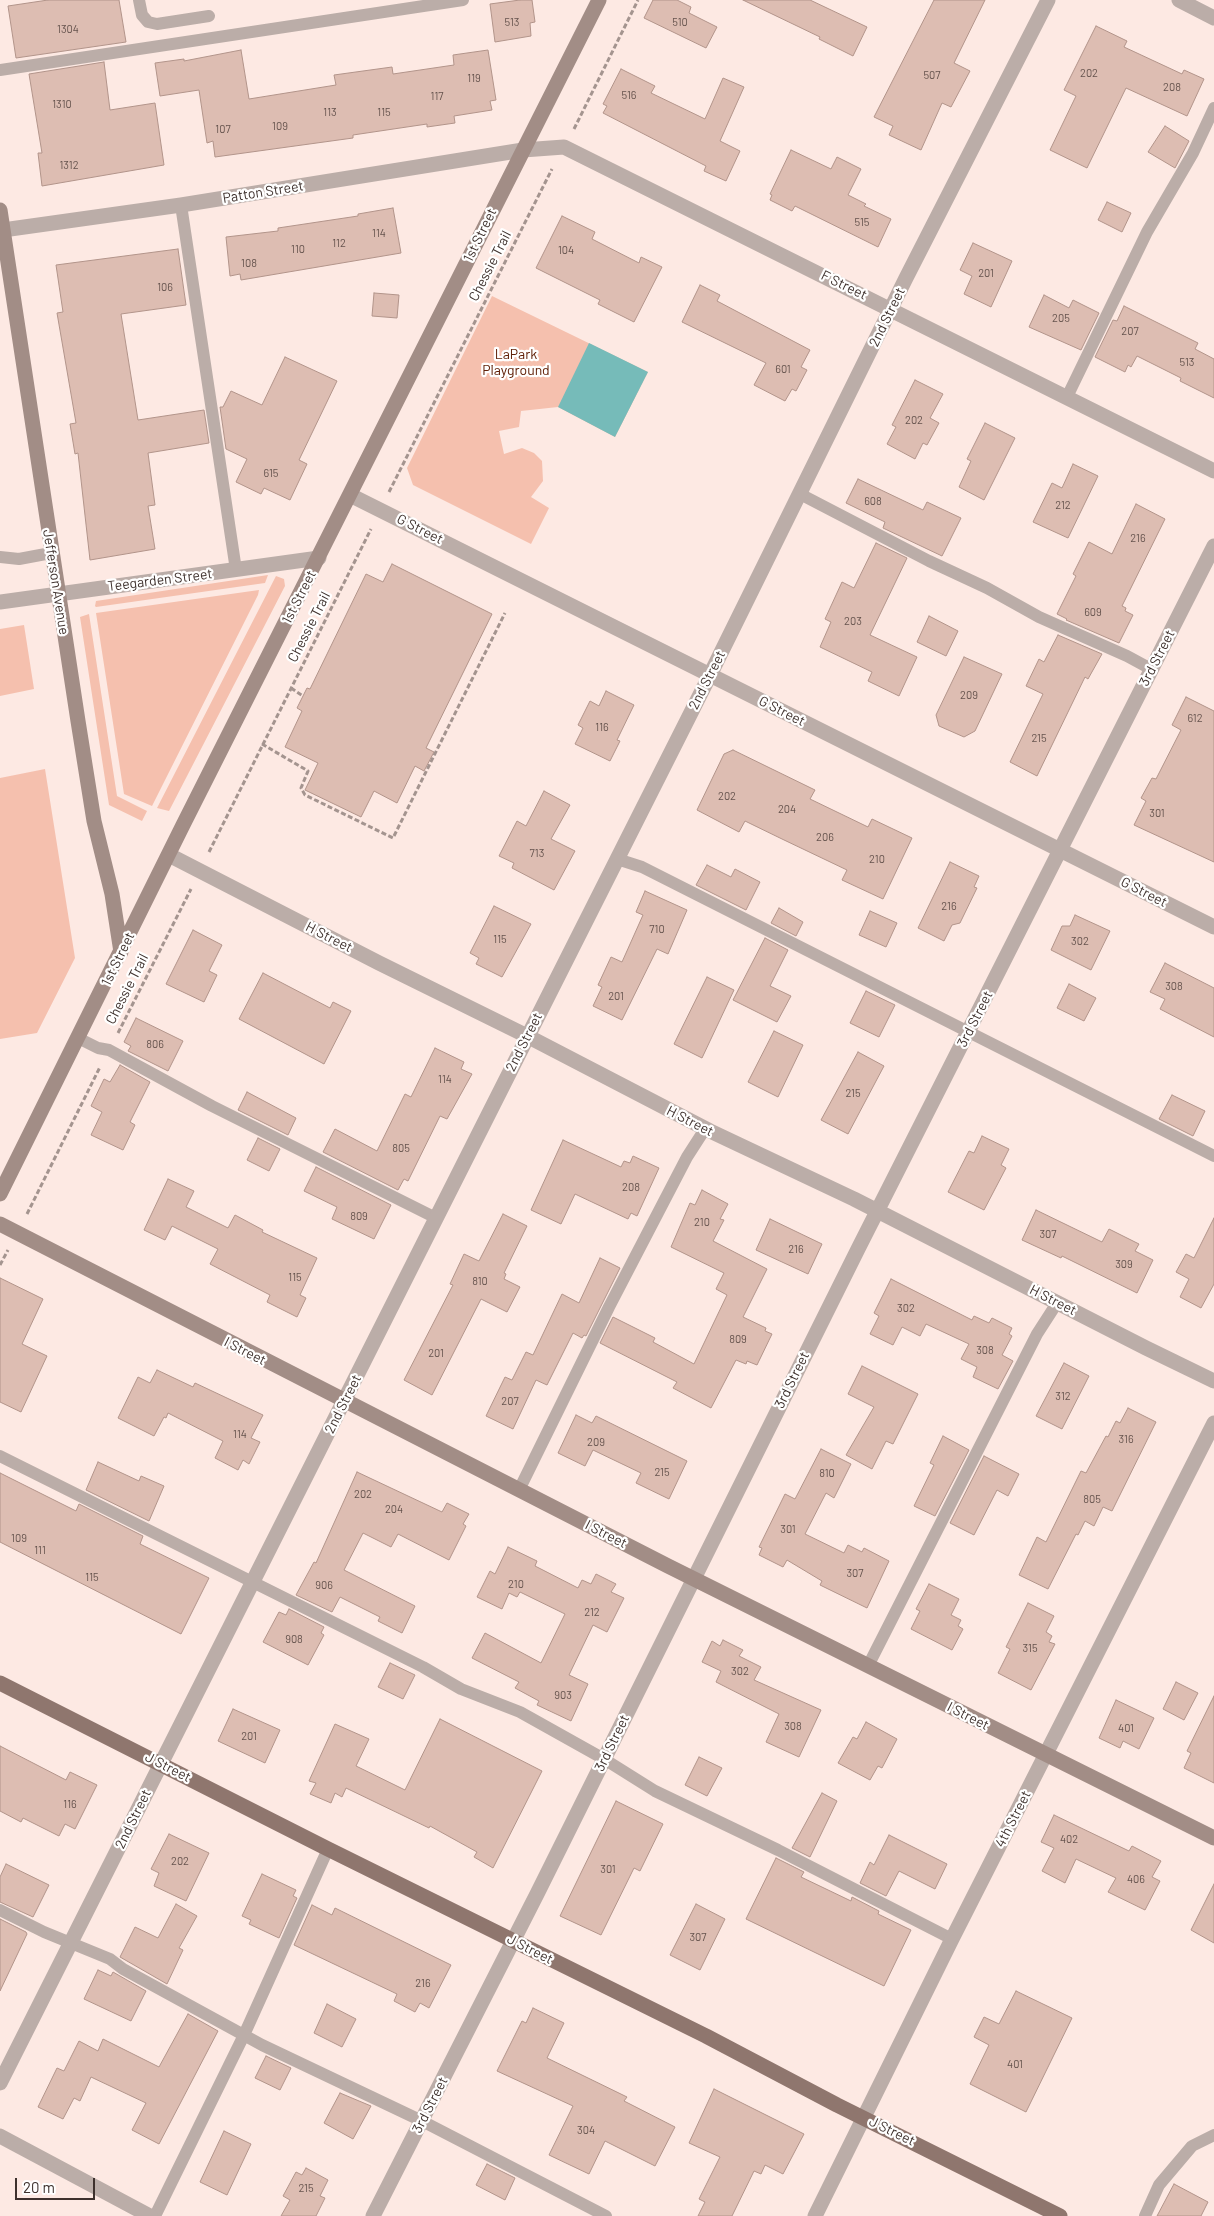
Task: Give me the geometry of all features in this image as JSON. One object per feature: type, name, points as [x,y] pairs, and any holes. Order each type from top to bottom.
[{"type":"main road","name":"J Street","points":[[0,1683],[1060,2216]]},
{"type":"street","name":"1st Street","points":[[0,1194],[599,0]]},
{"type":"street","name":"2nd Street","points":[[0,2083],[1048,0]]},
{"type":"street","points":[[1179,0],[1214,18]]},
{"type":"street","points":[[523,150],[564,147]]},
{"type":"street","name":"F Street","points":[[564,147],[1214,471]]},
{"type":"street","name":"Patton Street","points":[[3,230],[181,205],[523,150]]},
{"type":"street","name":"Jefferson Avenue","points":[[0,210],[51,554],[94,821],[112,894],[122,952]]},
{"type":"street","name":"G Street","points":[[350,494],[1214,927]]},
{"type":"street","name":"3rd Street","points":[[373,2216],[1214,546]]},
{"type":"street","name":"Teegarden Street","points":[[0,602],[57,592],[319,558]]},
{"type":"street","name":"H Street","points":[[169,855],[379,963],[527,1036],[705,1129],[878,1210],[1214,1381]]},
{"type":"street","name":"I Street","points":[[0,1224],[344,1402],[1214,1838]]},
{"type":"street","name":"4th Street","points":[[815,2216],[952,1939],[1214,1423]]},
{"type":"street","points":[[0,2136],[150,2216]]},
{"type":"lane","points":[[139,0],[142,15],[148,22],[157,24],[209,16]]},
{"type":"lane","points":[[0,70],[463,0]]},
{"type":"lane","points":[[1067,397],[1147,232],[1193,153],[1214,108]]},
{"type":"lane","points":[[181,205],[236,570]]},
{"type":"lane","points":[[800,494],[929,561],[987,588],[1039,617],[1127,656],[1151,670]]},
{"type":"lane","points":[[0,557],[19,559],[51,554]]},
{"type":"lane","points":[[617,859],[642,867],[1214,1156]]},
{"type":"lane","points":[[78,1038],[98,1048],[109,1050],[212,1106],[436,1218]]},
{"type":"lane","points":[[519,1490],[609,1308],[688,1157],[705,1129]]},
{"type":"lane","points":[[868,1666],[1037,1334],[1057,1302]]},
{"type":"lane","points":[[0,1456],[423,1667],[461,1689],[520,1712],[604,1758],[655,1791],[778,1850],[952,1939]]},
{"type":"lane","points":[[155,2216],[244,2035],[328,1849]]},
{"type":"lane","points":[[0,1910],[44,1932],[110,1959],[123,1969],[244,2035],[422,2121],[606,2216]]},
{"type":"lane","points":[[1145,2216],[1159,2185],[1192,2146],[1214,2135]]},
{"type":"path","name":"Chessie Trail","points":[[0,1265],[638,0]]},
{"type":"path","points":[[262,744],[308,771],[301,788],[305,795],[393,838],[505,613]]},
{"type":"path","points":[[291,688],[303,696]]},
{"type":"green space","name":"LaPark Playground","points":[[492,296],[648,372],[615,437],[558,407],[521,411],[519,427],[499,431],[504,454],[522,448],[534,453],[542,461],[543,481],[531,497],[549,508],[531,544],[413,485],[407,468]]},
{"type":"green space","points":[[268,575],[265,583],[95,606],[96,601]]},
{"type":"green space","points":[[276,576],[284,579],[285,586],[169,811],[157,808]]},
{"type":"green space","points":[[259,590],[152,806],[124,794],[96,613]]},
{"type":"green space","points":[[89,614],[117,796],[147,811],[142,821],[109,805],[80,617]]},
{"type":"green space","points":[[24,625],[34,689],[0,696],[0,629]]},
{"type":"green space","points":[[45,769],[75,958],[37,1033],[0,1039],[0,778]]},
{"type":"water","points":[[589,343],[648,372],[615,437],[558,407]]},
{"type":"building","points":[[48,0],[119,0],[126,42],[16,58],[8,6]]},
{"type":"building","points":[[532,0],[535,22],[530,23],[531,36],[495,42],[490,4]]},
{"type":"building","points":[[653,0],[677,0],[691,7],[689,13],[717,27],[706,48],[644,18]]},
{"type":"building","points":[[743,0],[810,0],[867,27],[853,56],[819,39],[820,37]]},
{"type":"building","points":[[934,0],[985,0],[954,63],[970,71],[951,107],[942,103],[921,150],[889,135],[893,126],[874,117]]},
{"type":"building","points":[[1096,26],[1127,41],[1124,47],[1182,74],[1184,70],[1204,79],[1187,116],[1126,88],[1087,168],[1050,150],[1076,96],[1064,90]]},
{"type":"building","points":[[241,50],[249,99],[336,85],[334,75],[392,67],[393,74],[454,65],[453,55],[488,50],[496,100],[490,101],[492,110],[454,116],[455,123],[427,127],[427,124],[353,135],[353,138],[215,157],[213,141],[207,143],[199,90],[160,96],[155,63],[184,59],[184,61]]},
{"type":"building","points":[[104,62],[110,110],[155,103],[164,165],[42,186],[38,153],[42,153],[29,74]]},
{"type":"building","points":[[621,69],[655,86],[651,93],[705,119],[723,78],[744,87],[720,141],[740,151],[726,181],[704,171],[706,166],[603,113],[607,106],[603,104]]},
{"type":"building","points":[[1165,126],[1189,141],[1175,168],[1148,152]]},
{"type":"building","points":[[791,150],[831,169],[837,157],[861,169],[848,195],[866,204],[864,206],[891,219],[878,247],[795,206],[792,211],[770,200],[772,195],[770,194]]},
{"type":"building","points":[[1107,202],[1131,213],[1122,232],[1098,220]]},
{"type":"building","points":[[393,208],[401,253],[241,280],[240,274],[230,276],[226,237],[278,231],[278,228],[358,216],[358,214]]},
{"type":"building","points":[[562,216],[595,232],[592,239],[639,263],[641,257],[662,267],[634,322],[598,304],[600,300],[536,268]]},
{"type":"building","points":[[973,243],[1012,261],[991,307],[964,294],[972,276],[960,270]]},
{"type":"building","points":[[178,249],[186,305],[121,314],[138,420],[204,410],[209,443],[148,453],[155,505],[148,506],[155,549],[90,560],[78,453],[75,454],[70,424],[76,423],[57,313],[63,312],[56,265]]},
{"type":"building","points":[[700,285],[720,295],[717,301],[810,350],[801,367],[807,370],[796,391],[792,389],[785,401],[754,385],[766,363],[682,322]]},
{"type":"building","points":[[374,293],[399,295],[397,318],[372,316]]},
{"type":"building","points":[[1044,295],[1069,308],[1073,300],[1099,313],[1081,350],[1029,327]]},
{"type":"building","points":[[1124,306],[1198,343],[1195,349],[1214,359],[1214,398],[1180,381],[1181,378],[1137,356],[1131,367],[1128,365],[1125,372],[1095,357],[1113,320],[1117,321]]},
{"type":"building","points":[[285,357],[337,381],[299,460],[307,464],[290,500],[264,488],[261,494],[236,482],[247,459],[226,449],[220,407],[223,407],[231,391],[262,405]]},
{"type":"building","points":[[915,380],[943,394],[930,418],[939,423],[927,445],[923,443],[915,459],[887,444],[896,427],[892,425]]},
{"type":"building","points":[[985,423],[1015,438],[984,500],[959,487],[971,461],[967,459]]},
{"type":"building","points":[[1073,464],[1098,476],[1068,538],[1033,522],[1052,483],[1062,488]]},
{"type":"building","points":[[858,479],[923,510],[927,502],[961,518],[942,556],[883,528],[885,522],[846,503]]},
{"type":"building","points":[[1136,504],[1165,519],[1122,606],[1126,608],[1125,611],[1133,615],[1119,643],[1066,620],[1057,614],[1076,576],[1073,574],[1089,542],[1112,554]]},
{"type":"building","points":[[876,543],[907,558],[870,635],[917,657],[899,696],[868,681],[872,672],[820,647],[831,622],[825,619],[842,582],[854,588]]},
{"type":"building","points":[[392,564],[492,614],[426,748],[434,752],[424,771],[415,766],[397,803],[374,791],[361,817],[305,790],[318,763],[285,747],[302,711],[297,708],[307,688],[310,689],[366,574],[383,582]]},
{"type":"building","points":[[929,616],[958,631],[946,656],[917,642]]},
{"type":"building","points":[[1058,635],[1102,654],[1088,679],[1085,677],[1037,776],[1010,762],[1043,694],[1026,686],[1039,659],[1044,662]]},
{"type":"building","points":[[964,657],[1002,674],[975,731],[964,737],[939,726],[936,715]]},
{"type":"building","points":[[606,691],[634,705],[617,740],[620,741],[610,761],[575,744],[583,728],[578,725],[590,701],[599,706]]},
{"type":"building","points":[[1186,697],[1214,711],[1214,862],[1134,825],[1146,801],[1141,798],[1152,778],[1156,779],[1181,730],[1172,725]]},
{"type":"building","points":[[733,750],[815,790],[810,799],[868,827],[872,819],[912,838],[883,899],[842,880],[847,870],[745,821],[739,832],[697,810],[724,754]]},
{"type":"building","points":[[544,791],[570,805],[551,839],[575,851],[554,890],[512,868],[514,863],[499,856],[517,821],[526,826]]},
{"type":"building","points":[[950,862],[979,876],[974,887],[977,888],[960,923],[952,925],[944,941],[918,928]]},
{"type":"building","points":[[707,865],[731,877],[735,869],[760,882],[746,910],[696,885]]},
{"type":"building","points":[[645,891],[687,910],[668,954],[657,949],[622,1020],[593,1006],[602,987],[598,985],[611,957],[622,962],[643,915],[636,912]]},
{"type":"building","points":[[494,906],[531,924],[502,977],[476,964],[479,958],[470,953]]},
{"type":"building","points":[[779,908],[803,922],[796,936],[771,923]]},
{"type":"building","points":[[870,911],[897,923],[886,947],[859,935]]},
{"type":"building","points":[[1075,915],[1110,931],[1091,970],[1051,950],[1062,926],[1070,926]]},
{"type":"building","points":[[193,930],[222,945],[209,971],[217,975],[204,1002],[166,984]]},
{"type":"building","points":[[765,938],[788,950],[770,986],[791,996],[777,1022],[733,1000]]},
{"type":"building","points":[[1165,963],[1214,988],[1214,1037],[1160,1009],[1165,999],[1150,992]]},
{"type":"building","points":[[263,973],[330,1008],[333,1002],[351,1011],[324,1064],[239,1019]]},
{"type":"building","points":[[707,977],[734,990],[702,1058],[674,1044]]},
{"type":"building","points":[[1069,984],[1096,998],[1084,1021],[1057,1008]]},
{"type":"building","points":[[866,991],[895,1005],[879,1037],[850,1023]]},
{"type":"building","points":[[136,1018],[183,1041],[168,1071],[128,1051],[131,1046],[124,1042]]},
{"type":"building","points":[[774,1031],[803,1045],[778,1097],[748,1082]]},
{"type":"building","points":[[435,1048],[464,1062],[461,1069],[472,1074],[447,1119],[440,1116],[408,1181],[404,1179],[398,1190],[323,1152],[335,1129],[377,1151],[405,1094],[411,1097]]},
{"type":"building","points":[[858,1052],[884,1066],[848,1134],[821,1120]]},
{"type":"building","points":[[120,1065],[150,1082],[130,1122],[135,1125],[123,1150],[91,1135],[102,1112],[91,1106],[104,1079],[110,1082]]},
{"type":"building","points":[[247,1092],[296,1118],[288,1135],[238,1110]]},
{"type":"building","points":[[1172,1095],[1205,1111],[1193,1136],[1159,1119]]},
{"type":"building","points":[[982,1136],[1009,1149],[1001,1165],[1006,1168],[984,1210],[948,1192],[969,1151],[974,1153]]},
{"type":"building","points":[[258,1138],[280,1149],[269,1171],[247,1160]]},
{"type":"building","points":[[563,1140],[621,1167],[624,1161],[630,1163],[633,1156],[659,1168],[637,1216],[631,1213],[628,1219],[575,1194],[561,1224],[531,1210]]},
{"type":"building","points":[[316,1167],[391,1205],[374,1239],[332,1219],[337,1207],[304,1191]]},
{"type":"building","points":[[168,1179],[194,1191],[186,1207],[228,1228],[235,1215],[263,1230],[262,1232],[317,1258],[300,1295],[306,1298],[297,1317],[267,1302],[270,1295],[210,1264],[218,1249],[172,1226],[165,1240],[144,1230]]},
{"type":"building","points":[[702,1190],[728,1204],[720,1219],[724,1220],[713,1241],[767,1269],[743,1317],[766,1328],[765,1331],[772,1334],[757,1365],[747,1361],[746,1364],[736,1360],[711,1408],[673,1388],[677,1382],[600,1343],[613,1317],[655,1338],[653,1342],[694,1364],[727,1295],[716,1289],[724,1273],[671,1247],[690,1203],[695,1205]]},
{"type":"building","points":[[1036,1210],[1102,1242],[1109,1229],[1139,1244],[1135,1251],[1153,1260],[1137,1293],[1062,1256],[1061,1258],[1022,1240]]},
{"type":"building","points":[[503,1214],[527,1226],[504,1273],[506,1274],[504,1279],[520,1287],[507,1312],[481,1299],[432,1395],[404,1380],[453,1285],[450,1284],[464,1254],[479,1261]]},
{"type":"building","points":[[1214,1218],[1214,1284],[1201,1308],[1180,1297],[1189,1279],[1176,1272],[1186,1254],[1194,1258]]},
{"type":"building","points":[[770,1219],[822,1244],[808,1274],[756,1250]]},
{"type":"building","points":[[600,1258],[620,1268],[586,1336],[584,1335],[582,1338],[573,1333],[547,1385],[536,1380],[513,1429],[486,1416],[505,1377],[512,1380],[526,1352],[533,1355],[562,1294],[579,1303]]},
{"type":"building","points":[[0,1278],[43,1299],[22,1344],[47,1356],[21,1412],[0,1402]]},
{"type":"building","points":[[891,1279],[972,1320],[974,1316],[989,1323],[992,1318],[1012,1328],[1009,1334],[1012,1336],[1002,1355],[1013,1361],[998,1389],[973,1377],[977,1367],[961,1359],[969,1344],[926,1324],[920,1336],[902,1327],[893,1345],[870,1334],[879,1316],[874,1313]]},
{"type":"building","points":[[1064,1363],[1089,1376],[1062,1429],[1036,1416]]},
{"type":"building","points":[[862,1366],[918,1394],[893,1444],[886,1441],[872,1469],[846,1455],[874,1407],[848,1394]]},
{"type":"building","points":[[157,1370],[193,1387],[195,1383],[263,1415],[251,1438],[260,1442],[249,1464],[243,1460],[238,1470],[215,1458],[223,1441],[168,1413],[154,1436],[118,1418],[138,1377],[150,1383]]},
{"type":"building","points":[[1128,1408],[1156,1422],[1112,1511],[1103,1507],[1094,1526],[1085,1521],[1078,1535],[1076,1534],[1048,1589],[1019,1575],[1037,1537],[1046,1542],[1081,1471],[1086,1473],[1106,1436],[1108,1437],[1116,1421],[1120,1423]]},
{"type":"building","points":[[576,1415],[592,1423],[596,1416],[687,1461],[669,1499],[636,1483],[641,1473],[593,1450],[585,1466],[558,1453]]},
{"type":"building","points":[[943,1436],[969,1450],[935,1516],[914,1506],[934,1465],[930,1463]]},
{"type":"building","points":[[821,1449],[851,1464],[834,1498],[826,1493],[805,1534],[844,1553],[848,1545],[862,1552],[864,1548],[889,1561],[867,1608],[820,1585],[822,1581],[787,1560],[783,1567],[759,1555],[762,1548],[759,1547],[785,1494],[795,1499]]},
{"type":"building","points":[[984,1456],[1019,1474],[1008,1496],[997,1490],[974,1535],[950,1523]]},
{"type":"building","points":[[98,1462],[139,1481],[141,1476],[164,1486],[149,1521],[86,1490]]},
{"type":"building","points":[[357,1472],[442,1512],[447,1503],[469,1514],[463,1524],[466,1526],[449,1560],[398,1534],[391,1547],[363,1533],[344,1570],[415,1606],[402,1633],[378,1621],[380,1617],[340,1597],[332,1612],[296,1595],[314,1562],[316,1563]]},
{"type":"building","points":[[0,1473],[76,1511],[79,1504],[143,1536],[140,1544],[209,1578],[181,1634],[0,1542]]},
{"type":"building","points":[[508,1547],[537,1561],[535,1566],[578,1588],[582,1580],[591,1584],[596,1574],[616,1584],[611,1592],[624,1598],[607,1632],[593,1625],[569,1675],[588,1684],[571,1721],[537,1705],[539,1701],[515,1688],[519,1682],[472,1658],[485,1633],[541,1663],[565,1614],[520,1592],[517,1597],[509,1593],[502,1609],[477,1597],[490,1571],[495,1574]]},
{"type":"building","points":[[929,1584],[959,1599],[951,1615],[961,1620],[958,1626],[963,1629],[952,1650],[911,1629],[920,1611],[916,1609]]},
{"type":"building","points":[[1028,1603],[1054,1616],[1046,1632],[1052,1636],[1049,1642],[1055,1644],[1031,1690],[998,1673],[1010,1649],[1006,1647]]},
{"type":"building","points":[[289,1609],[324,1627],[321,1633],[324,1635],[308,1665],[263,1642],[279,1612],[286,1615]]},
{"type":"building","points":[[723,1640],[743,1650],[739,1656],[761,1667],[754,1680],[821,1710],[799,1757],[766,1742],[779,1714],[716,1682],[721,1671],[702,1662],[712,1641],[720,1646]]},
{"type":"building","points":[[390,1663],[415,1675],[403,1699],[378,1687]]},
{"type":"building","points":[[1176,1682],[1198,1693],[1184,1720],[1163,1709]]},
{"type":"building","points":[[1214,1696],[1214,1783],[1184,1768],[1191,1753],[1187,1751]]},
{"type":"building","points":[[1116,1700],[1154,1718],[1139,1749],[1123,1741],[1120,1748],[1099,1738]]},
{"type":"building","points":[[233,1709],[280,1730],[265,1763],[218,1741]]},
{"type":"building","points":[[440,1719],[542,1771],[493,1868],[474,1857],[477,1852],[430,1826],[429,1828],[346,1788],[342,1797],[335,1793],[331,1803],[310,1794],[316,1783],[309,1781],[335,1724],[369,1739],[356,1766],[405,1790]]},
{"type":"building","points":[[866,1722],[897,1739],[882,1768],[878,1766],[870,1780],[838,1763],[853,1737],[857,1739]]},
{"type":"building","points":[[0,1746],[66,1780],[70,1772],[97,1785],[75,1829],[65,1824],[59,1836],[23,1818],[21,1822],[0,1811]]},
{"type":"building","points":[[699,1757],[722,1768],[707,1796],[685,1785]]},
{"type":"building","points":[[822,1793],[837,1801],[810,1857],[792,1848]]},
{"type":"building","points":[[616,1801],[663,1824],[640,1871],[634,1868],[601,1935],[560,1916]]},
{"type":"building","points":[[1054,1815],[1129,1851],[1132,1846],[1161,1861],[1152,1877],[1160,1881],[1145,1910],[1108,1892],[1116,1878],[1076,1859],[1065,1883],[1042,1871],[1054,1848],[1041,1842]]},
{"type":"building","points":[[169,1834],[209,1853],[186,1901],[154,1886],[159,1873],[151,1869]]},
{"type":"building","points":[[889,1835],[947,1864],[935,1889],[899,1871],[886,1896],[860,1883],[870,1862],[874,1865]]},
{"type":"building","points":[[776,1858],[804,1872],[801,1877],[851,1901],[852,1897],[879,1911],[878,1914],[911,1930],[884,1986],[746,1919]]},
{"type":"building","points":[[6,1864],[49,1885],[33,1917],[0,1902],[0,1877]]},
{"type":"building","points":[[262,1874],[296,1890],[293,1896],[297,1898],[279,1938],[249,1924],[251,1920],[242,1916]]},
{"type":"building","points":[[1214,1884],[1214,1943],[1191,1930]]},
{"type":"building","points":[[176,1904],[197,1916],[179,1948],[183,1950],[167,1984],[120,1957],[135,1927],[158,1938]]},
{"type":"building","points":[[696,1904],[725,1919],[700,1970],[670,1955]]},
{"type":"building","points":[[312,1905],[332,1915],[335,1908],[451,1965],[429,2008],[420,2003],[415,2012],[394,2001],[397,1994],[294,1945]]},
{"type":"building","points":[[0,1919],[27,1934],[0,1991]]},
{"type":"building","points":[[98,1970],[111,1976],[113,1972],[146,1991],[131,2021],[84,1999]]},
{"type":"building","points":[[1016,1991],[1072,2018],[1026,2112],[970,2084],[989,2045],[974,2037],[984,2017],[999,2024]]},
{"type":"building","points":[[327,2004],[356,2019],[342,2047],[314,2033]]},
{"type":"building","points":[[533,2008],[564,2023],[547,2058],[627,2097],[624,2101],[675,2127],[655,2166],[605,2141],[589,2174],[549,2155],[573,2106],[497,2071],[522,2021],[526,2023]]},
{"type":"building","points":[[188,2014],[218,2031],[159,2144],[132,2130],[146,2103],[91,2077],[80,2101],[74,2098],[63,2119],[38,2107],[57,2068],[64,2071],[79,2041],[98,2051],[103,2039],[159,2067]]},
{"type":"building","points":[[266,2056],[291,2068],[280,2090],[255,2078]]},
{"type":"building","points":[[714,2089],[804,2134],[783,2174],[765,2165],[761,2174],[754,2171],[732,2216],[698,2216],[705,2202],[699,2199],[720,2157],[689,2143]]},
{"type":"building","points":[[340,2093],[371,2106],[353,2139],[324,2123]]},
{"type":"building","points":[[224,2131],[251,2144],[227,2195],[200,2182]]},
{"type":"building","points":[[487,2164],[515,2178],[505,2200],[476,2185]]},
{"type":"building","points":[[306,2168],[328,2180],[320,2196],[325,2198],[316,2216],[281,2216],[290,2200],[283,2196],[296,2172],[302,2175]]},
{"type":"building","points":[[1174,2184],[1208,2202],[1201,2216],[1157,2216]]}]
